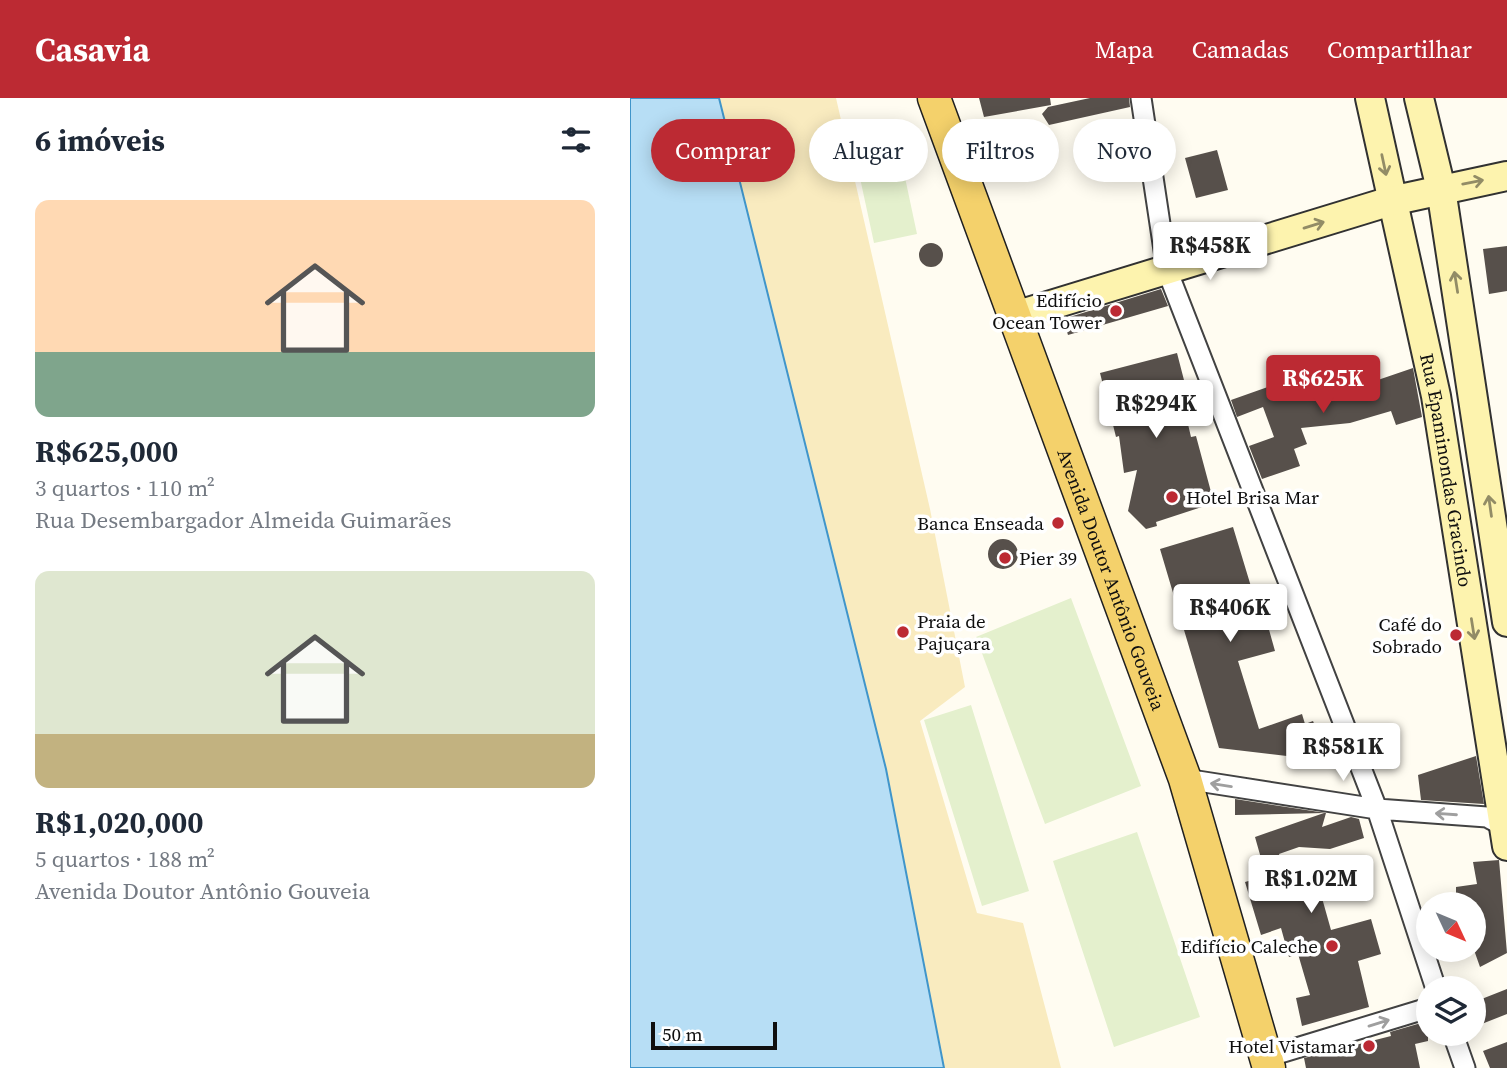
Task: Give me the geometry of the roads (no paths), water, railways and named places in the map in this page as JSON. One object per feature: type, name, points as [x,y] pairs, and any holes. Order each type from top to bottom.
[{"type":"main road","name":"Avenida Doutor Antônio Gouveia","points":[[934,98],[1185,779],[1268,1062]]},
{"type":"street","points":[[1141,98],[1167,270],[1377,809],[1432,976]]},
{"type":"street","name":"Rua Epaminondas Gracindo","points":[[1370,98],[1436,396],[1506,830]]},
{"type":"street","name":"Rua Epaminondas Gracindo","points":[[1419,98],[1441,189],[1507,622]]},
{"type":"street","points":[[1015,316],[1391,201],[1507,176]]},
{"type":"street","points":[[1436,396],[1472,390]]},
{"type":"street","points":[[1185,779],[1377,809],[1488,817],[1506,830]]},
{"type":"street","points":[[1268,1062],[1416,1013]]},
{"type":"street","points":[[1457,1046],[1465,1068]]},
{"type":"water","points":[[630,98],[719,98],[724,119],[651,119],[651,182],[740,182],[886,769],[944,1068],[630,1068]]},
{"type":"place","name":"Edifício Ocean Tower","points":[[1116,311]]},
{"type":"place","name":"Hotel Brisa Mar","points":[[1172,497]]},
{"type":"place","name":"Banca Enseada","points":[[1058,523]]},
{"type":"place","name":"Pier 39","points":[[1005,558]]},
{"type":"place","name":"Praia de Pajuçara","points":[[903,632]]},
{"type":"place","name":"Café do Sobrado","points":[[1456,635]]},
{"type":"place","name":"Edifício Caleche","points":[[1332,946]]},
{"type":"place","name":"Hotel Vistamar","points":[[1369,1046]]}]
